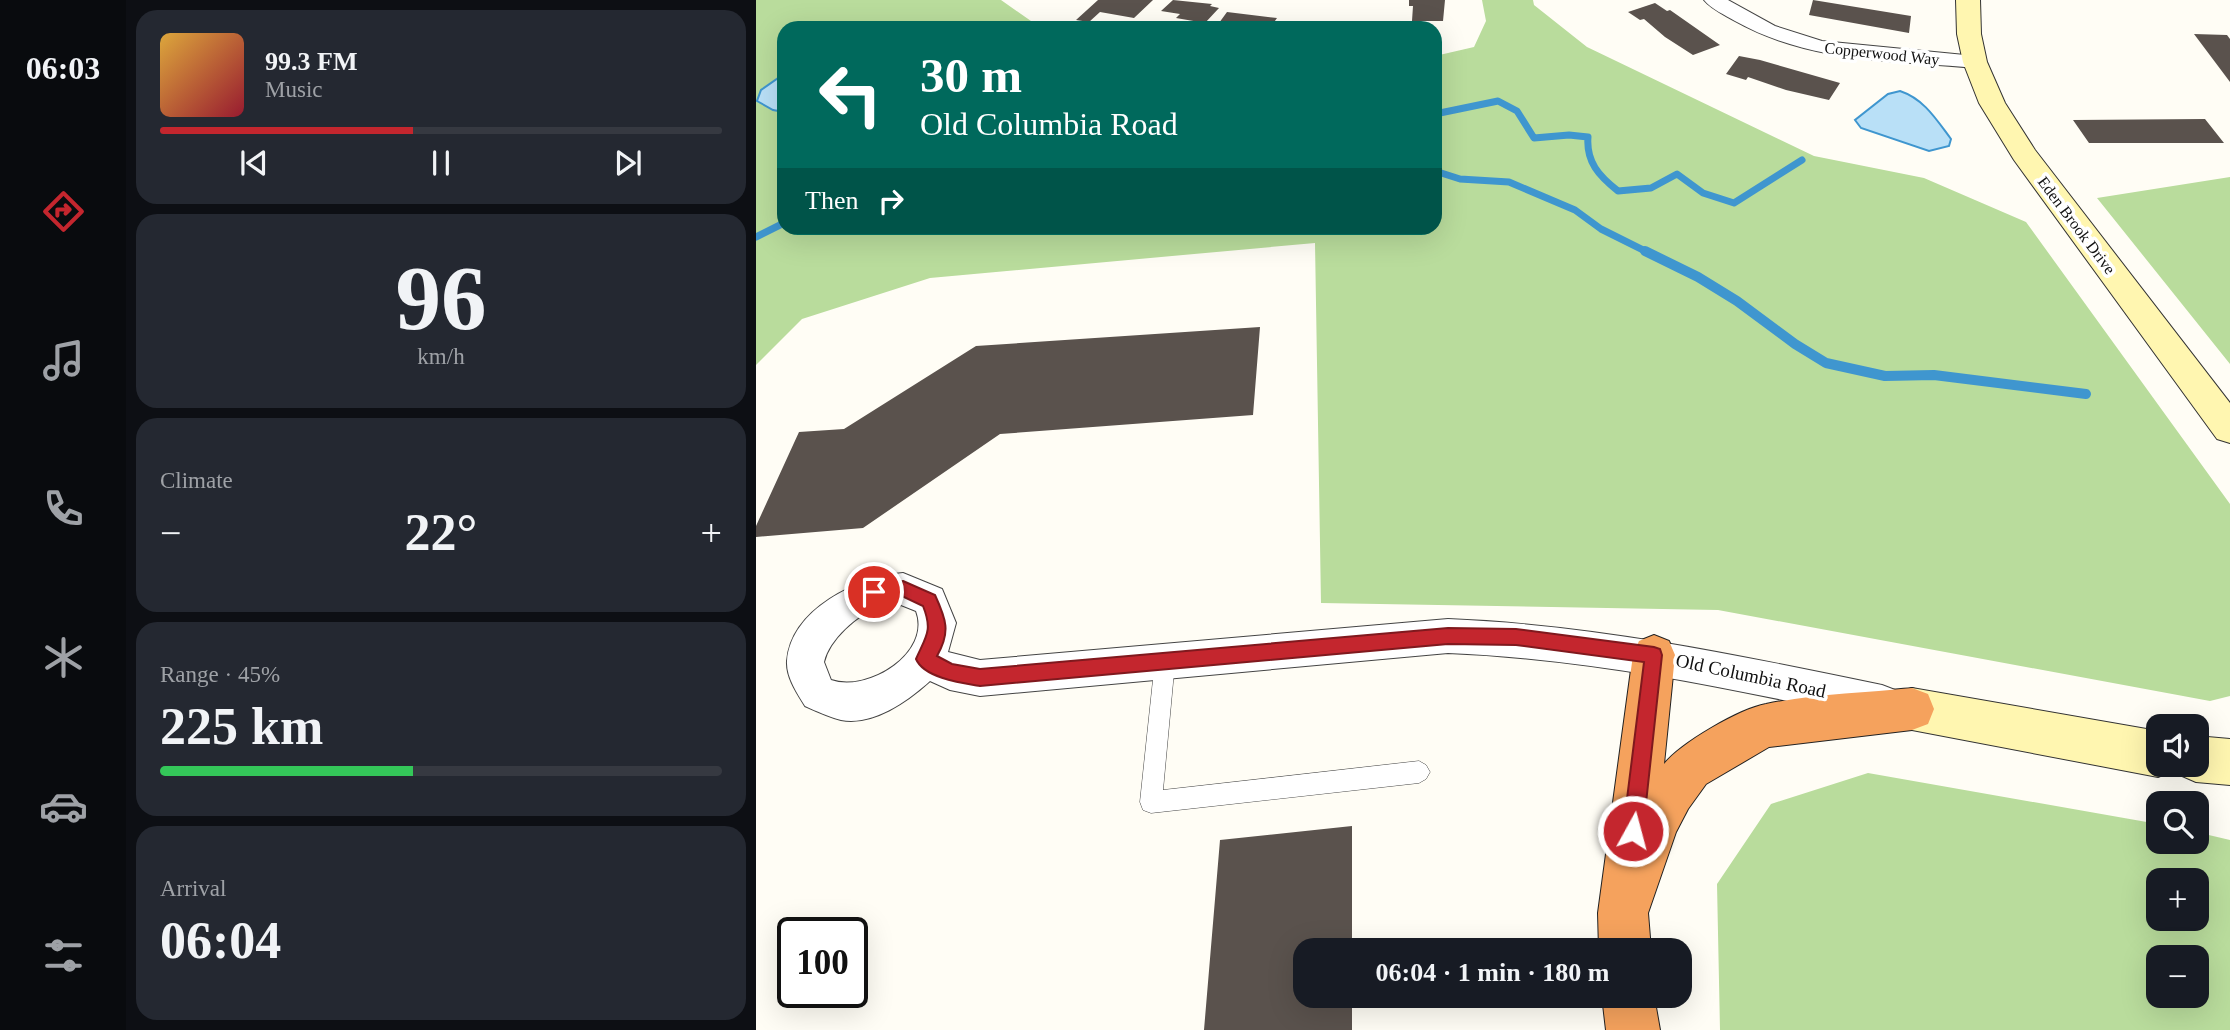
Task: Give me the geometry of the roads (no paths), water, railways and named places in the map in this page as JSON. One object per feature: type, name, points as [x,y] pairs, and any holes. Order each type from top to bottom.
[{"type":"highway","points":[[1624,932],[1654,655]]},
{"type":"highway","points":[[1624,932],[1655,823],[1671,792],[1690,768],[1764,726],[1912,709]]},
{"type":"highway","points":[[1630,1008],[1633,1030]]},
{"type":"street","name":"Copperwood Way","points":[[1714,0],[1766,29],[1805,44],[1975,62]]},
{"type":"street","name":"Eden Brook Drive","points":[[1968,0],[1969,34],[1975,62],[1992,103],[2024,154],[2230,429]]},
{"type":"street","name":"Old Columbia Road","points":[[925,659],[950,672],[980,678],[1448,636],[1516,637],[1654,655],[1912,709],[2146,752]]},
{"type":"street","points":[[2209,760],[2230,762]]},
{"type":"lane","points":[[1166,661],[1151,802],[1419,772]]},
{"type":"water","points":[[777,79],[777,111],[757,101],[761,90]]},
{"type":"water","points":[[1900,91],[1929,110],[1951,139],[1949,146],[1929,151],[1861,128],[1855,120],[1888,94]]},
{"type":"waterway","points":[[1442,113],[1498,101],[1517,111],[1534,138],[1569,135],[1588,137],[1589,154],[1595,168],[1618,191],[1651,188],[1677,174],[1703,193],[1734,203],[1802,160]]},
{"type":"waterway","points":[[1442,173],[1460,179],[1509,182],[1575,210],[1601,229],[1645,251]]},
{"type":"waterway","points":[[756,237],[777,226]]},
{"type":"waterway","points":[[1645,251],[1698,277],[1737,301],[1795,344],[1826,363],[1885,376],[1934,375],[2086,394]]},
{"type":"waterway","points":[[1645,251],[1649,253]]}]
